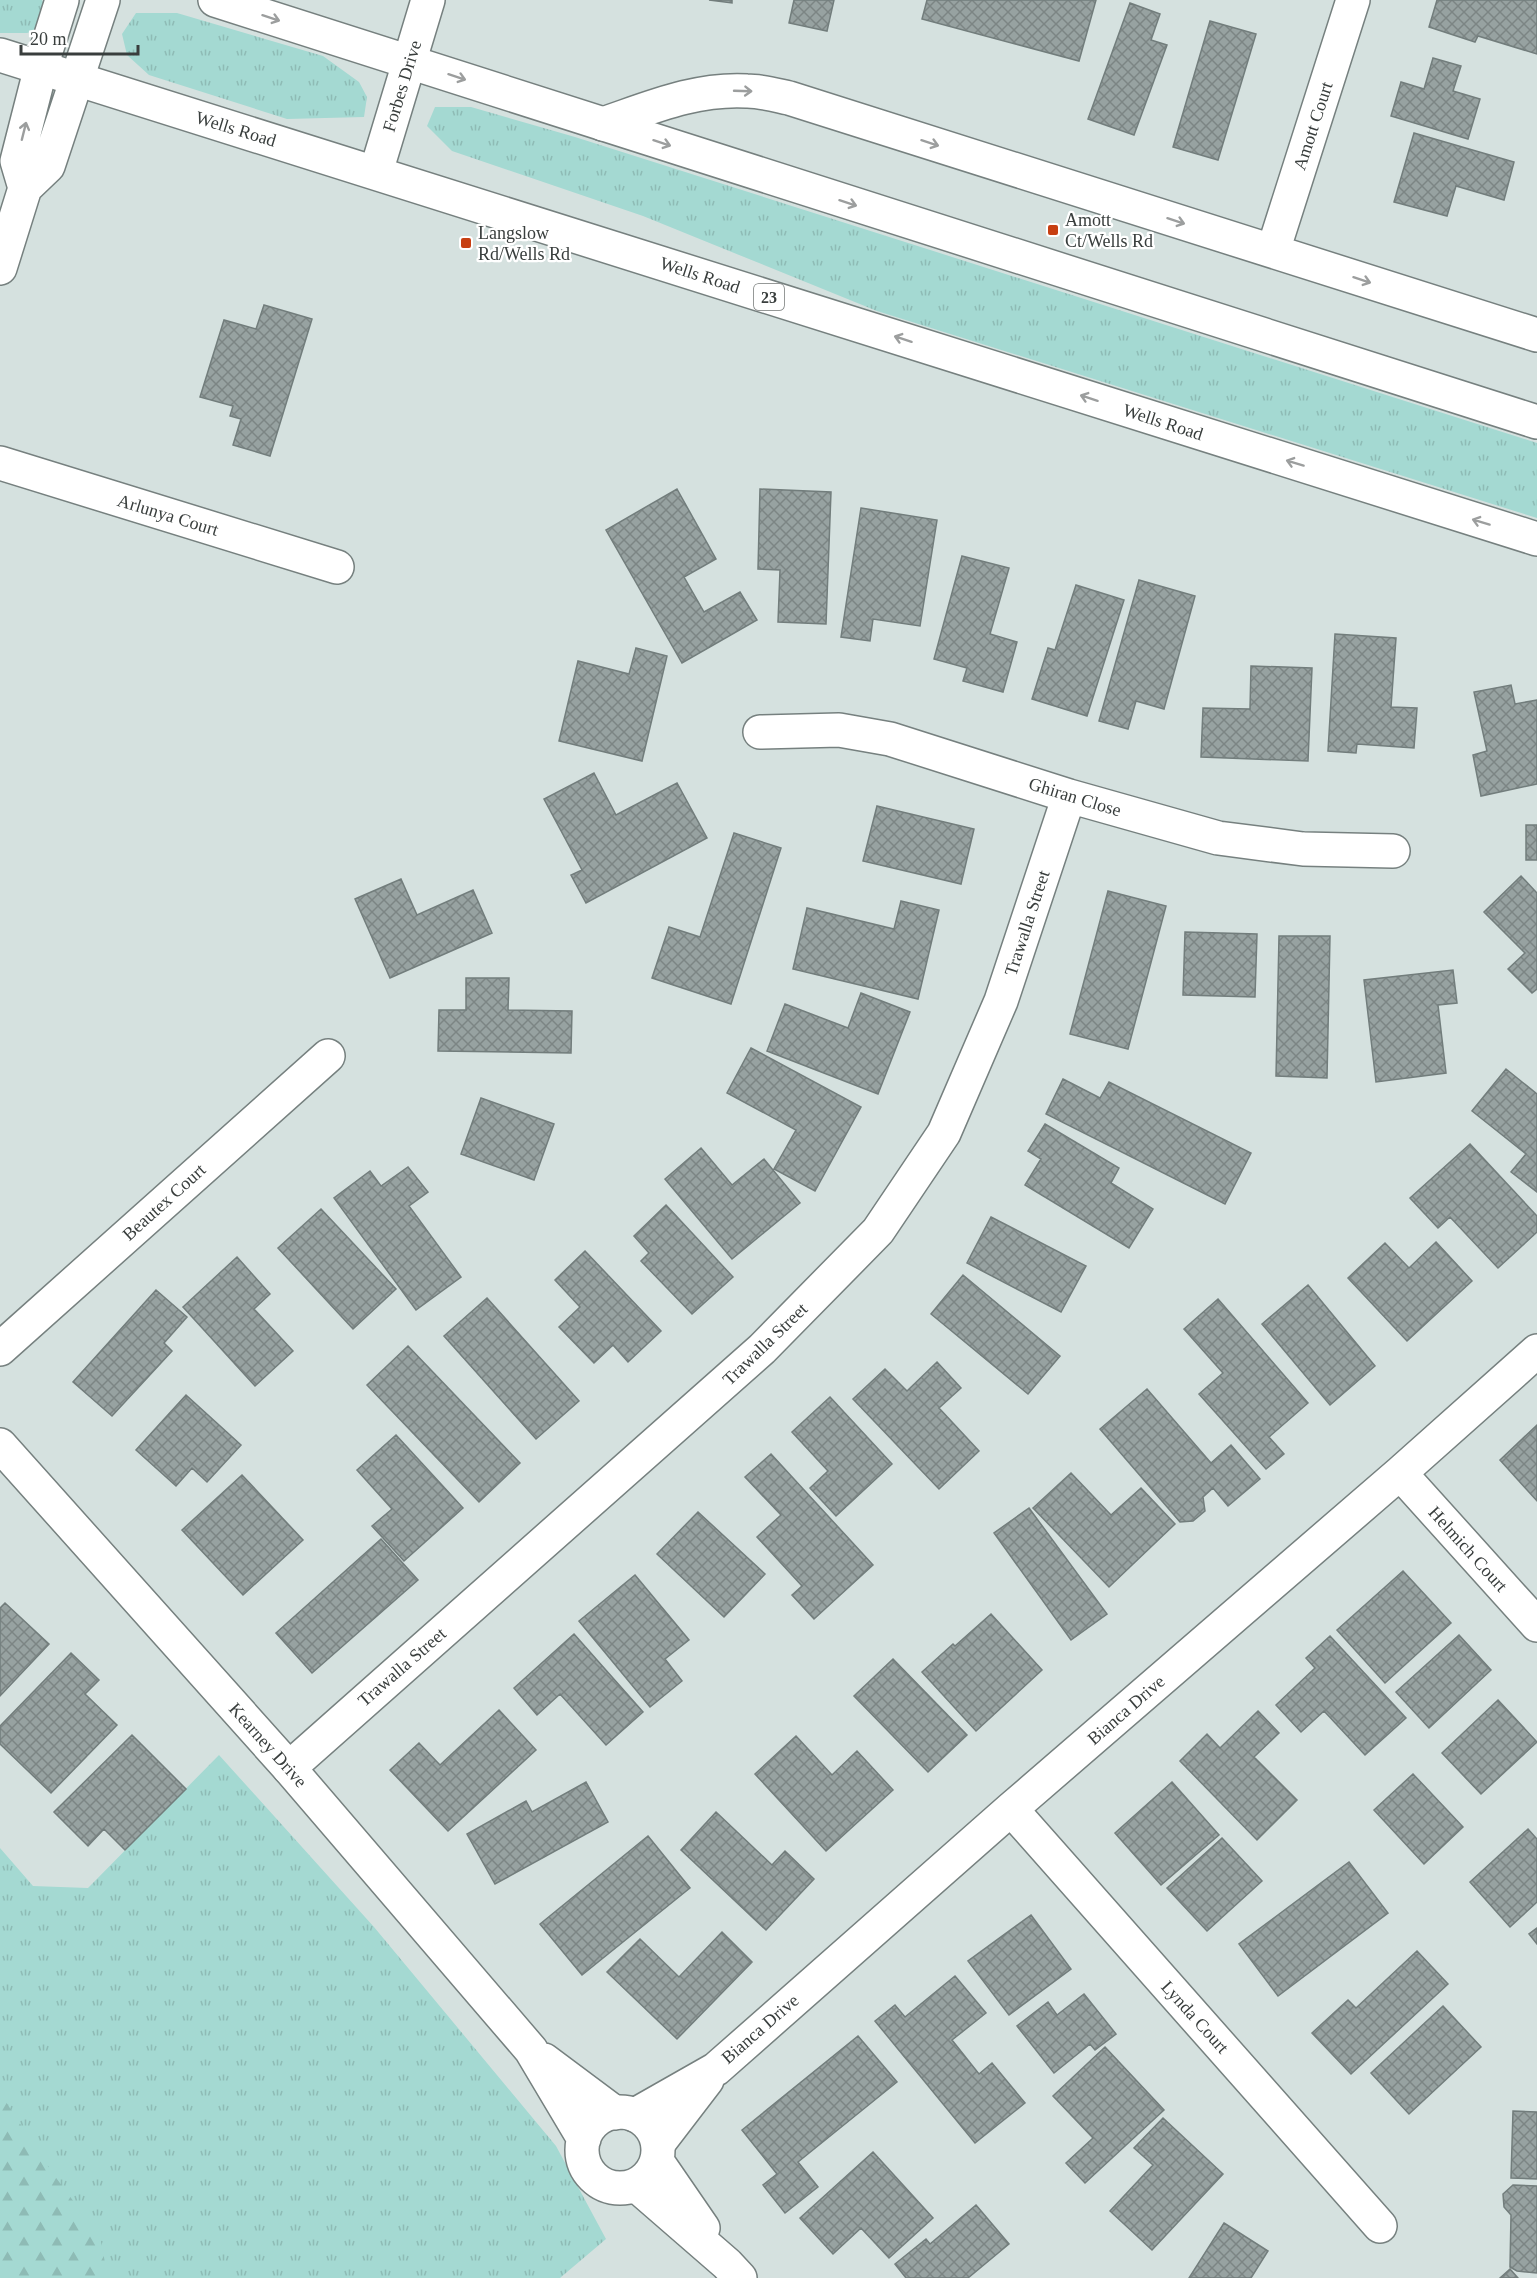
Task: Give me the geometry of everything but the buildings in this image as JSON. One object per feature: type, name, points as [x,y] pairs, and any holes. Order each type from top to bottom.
[{"type":"street","points":[[25,188],[17,161],[41,67],[62,0]]},
{"type":"street","points":[[0,268],[25,188],[48,166],[103,0]]},
{"type":"street","points":[[215,0],[1537,422]]},
{"type":"street","name":"Forbes Drive","points":[[376,172],[428,0]]},
{"type":"street","name":"Amott Court","points":[[1273,252],[1353,0]]},
{"type":"street","name":"Wells Road","points":[[0,55],[1537,539]]},
{"type":"street","points":[[603,124],[685,96],[722,91],[750,91],[789,98],[1537,335]]},
{"type":"street","name":"Arlunya Court","points":[[0,463],[336,567]]},
{"type":"street","name":"Ghiran Close","points":[[760,732],[839,730],[890,738],[1069,796],[1218,838],[1303,849],[1393,851]]},
{"type":"street","name":"Trawalla Street","points":[[289,1768],[762,1349],[878,1231],[944,1133],[1001,1000],[1069,796]]},
{"type":"street","name":"Beautex Court","points":[[0,1349],[328,1056]]},
{"type":"street","name":"Bianca Drive","points":[[658,2153],[716,2069],[1537,1351]]},
{"type":"street","name":"Kearney Drive","points":[[0,1445],[289,1768],[531,2050],[584,2139]]},
{"type":"street","name":"Helmich Court","points":[[1400,1473],[1537,1625]]},
{"type":"street","name":"Lynda Court","points":[[1011,1809],[1380,2226]]},
{"type":"street","name":"Kearney Drive","points":[[531,2050],[625,2114]]},
{"type":"street","name":"Bianca Drive","points":[[625,2114],[716,2069]]},
{"type":"street","points":[[658,2153],[645,2180],[626,2188],[607,2186],[591,2175],[583,2158],[584,2139],[588,2129],[605,2115],[625,2114],[646,2122],[654,2132],[658,2153],[734,2271]]},
{"type":"street","points":[[636,2185],[734,2271]]},
{"type":"green space","points":[[0,0],[42,0],[48,13],[42,29],[27,33],[0,33]]},
{"type":"green space","points":[[136,13],[177,13],[323,56],[359,82],[367,97],[364,117],[287,119],[149,75],[127,55],[122,34]]},
{"type":"green space","points":[[435,107],[471,107],[575,137],[1537,443],[1537,518],[877,311],[643,216],[452,151],[427,126]]},
{"type":"green space","points":[[219,1755],[374,1927],[556,2146],[606,2239],[560,2278],[0,2278],[0,1848],[33,1886],[88,1888]]},
{"type":"green space","points":[[0,2093],[51,2171],[100,2237],[108,2278],[0,2278]]},
{"type":"place","name":"Amott Ct/Wells Rd","points":[[1053,230]]},
{"type":"place","name":"Langslow Rd/Wells Rd","points":[[466,243]]}]
